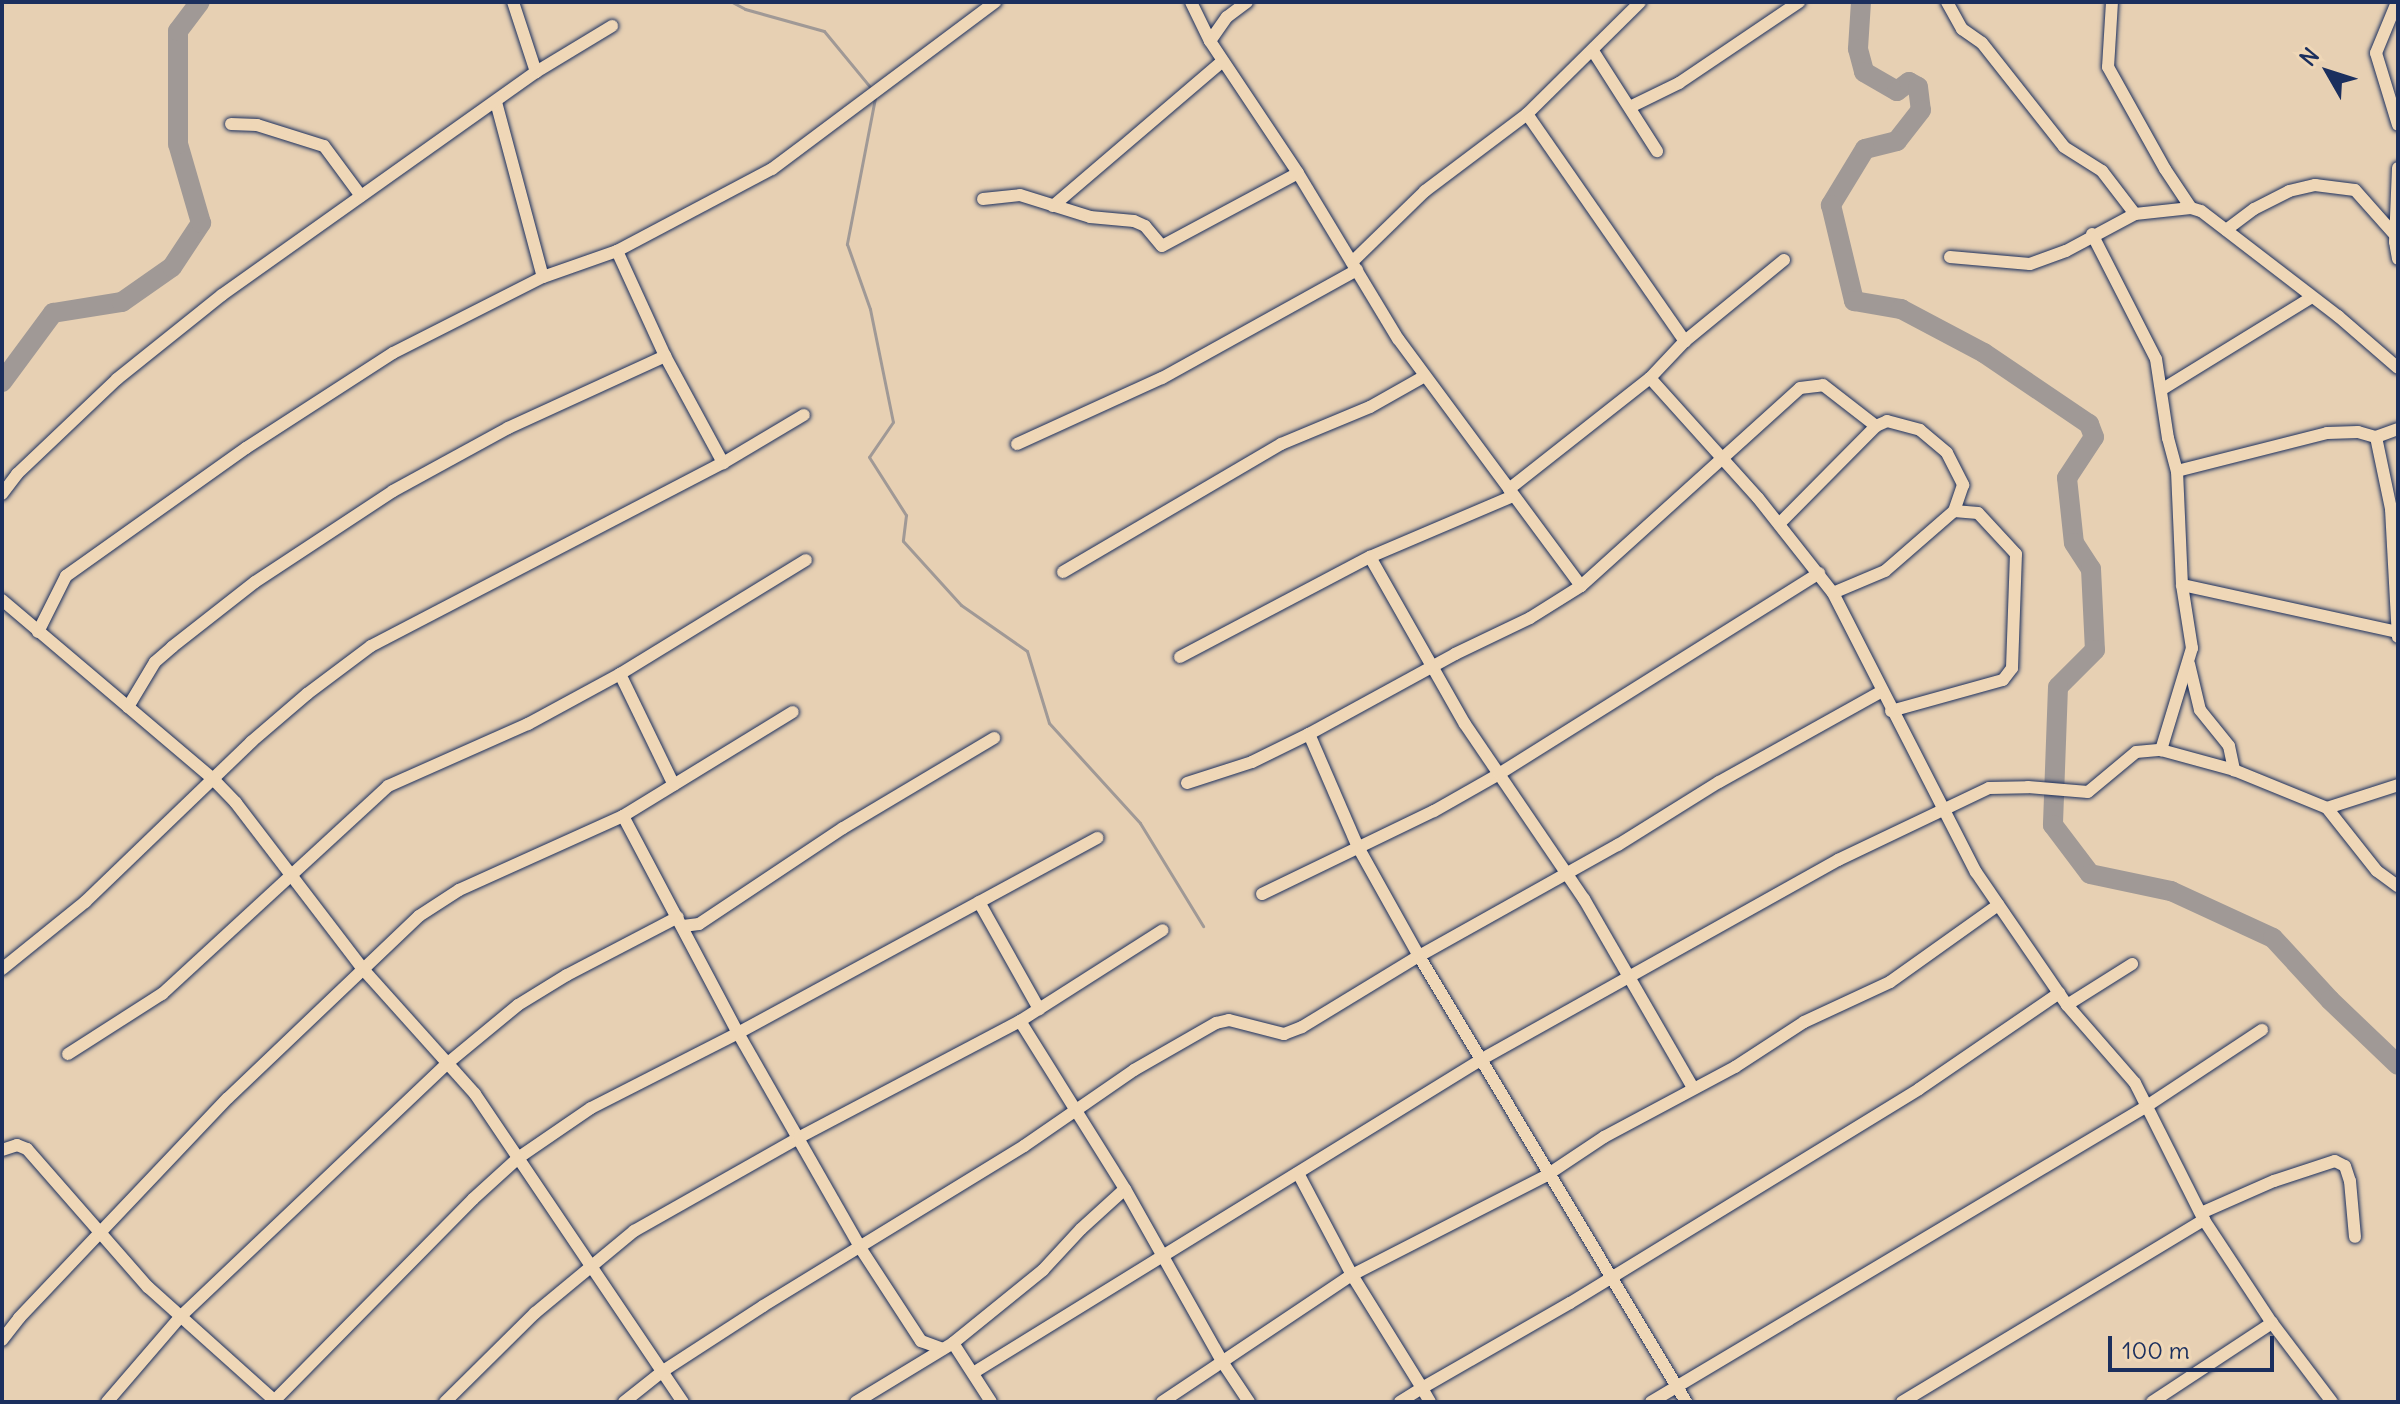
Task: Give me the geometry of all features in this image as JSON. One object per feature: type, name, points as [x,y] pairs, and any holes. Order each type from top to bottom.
[{"type":"street","points":[[513,2],[536,72]]},
{"type":"street","points":[[38,632],[66,576],[126,530],[393,353],[543,277],[617,251],[772,169],[995,2]]},
{"type":"street","points":[[1191,2],[1210,41],[1298,173],[1423,377],[1581,586]]},
{"type":"street","points":[[1210,41],[1227,17],[1247,2]]},
{"type":"street","points":[[1017,444],[1162,378],[1355,266],[1425,191],[1527,114],[1640,2]]},
{"type":"street","points":[[1630,107],[1679,83],[1799,2]]},
{"type":"street","points":[[1947,2],[1962,29],[1982,43],[2064,147],[2102,171],[2135,214]]},
{"type":"street","points":[[2112,2],[2108,67],[2165,169],[2191,208],[2226,230],[2398,368]]},
{"type":"street","points":[[2397,2],[2376,53],[2398,125]]},
{"type":"street","points":[[2,494],[17,474],[117,379],[222,295],[536,72],[612,26]]},
{"type":"street","points":[[1593,51],[1657,151]]},
{"type":"street","points":[[1053,206],[1223,61]]},
{"type":"street","points":[[496,102],[543,277]]},
{"type":"street","points":[[1527,114],[1685,341]]},
{"type":"street","points":[[231,124],[257,125],[324,146],[361,196]]},
{"type":"street","points":[[2398,168],[2398,259]]},
{"type":"street","points":[[983,199],[1020,195],[1090,217],[1140,223],[1162,246],[1298,173]]},
{"type":"street","points":[[2226,230],[2254,209],[2289,191],[2315,185],[2350,187],[2396,240]]},
{"type":"street","points":[[1950,257],[2030,264],[2066,251],[2092,234],[2135,214],[2191,208]]},
{"type":"street","points":[[2092,234],[2156,359],[2168,438],[2177,471],[2182,585],[2192,634],[2189,664],[2161,750]]},
{"type":"street","points":[[617,251],[665,356],[723,463]]},
{"type":"street","points":[[1180,657],[1370,557],[1511,492],[1650,378],[1685,341],[1784,260]]},
{"type":"street","points":[[2161,390],[2312,297]]},
{"type":"street","points":[[128,707],[155,662],[172,647],[255,582],[381,499],[508,428],[665,356]]},
{"type":"street","points":[[1063,572],[1281,444],[1370,407],[1423,377]]},
{"type":"street","points":[[1650,378],[1779,524],[1833,593],[1943,811],[1998,905],[2067,1005],[2135,1083],[2203,1216],[2272,1323],[2332,1402]]},
{"type":"street","points":[[1187,783],[1252,762],[1309,734],[1581,586],[1800,388],[1823,385],[1876,426]]},
{"type":"street","points":[[2,969],[85,902],[307,694],[371,646],[723,463],[804,415]]},
{"type":"street","points":[[1779,524],[1876,426],[1887,421],[1911,426],[1947,453],[1963,485],[1954,511],[1885,571],[1833,593]]},
{"type":"street","points":[[2177,471],[2327,433],[2358,432],[2376,437],[2398,429]]},
{"type":"street","points":[[2182,585],[2398,634],[2391,509],[2376,437]]},
{"type":"street","points":[[1891,711],[2003,680],[2012,668],[2016,554],[1978,513],[1954,511]]},
{"type":"street","points":[[1370,557],[1432,669],[1567,874],[1693,1088]]},
{"type":"street","points":[[68,1054],[162,994],[388,786],[528,724],[620,674],[806,560]]},
{"type":"street","points":[[1262,894],[1434,811],[1499,774],[1819,573]]},
{"type":"street","points":[[2,600],[213,779],[254,825],[362,968],[449,1062],[592,1263],[683,1402]]},
{"type":"street","points":[[2189,664],[2200,710],[2229,746],[2234,770]]},
{"type":"street","points":[[620,674],[674,785]]},
{"type":"street","points":[[624,1402],[663,1371],[861,1249],[1134,1070],[1216,1023],[1229,1020],[1284,1034],[1302,1027],[1707,789],[1881,692]]},
{"type":"street","points":[[2,1340],[19,1318],[228,1098],[432,905],[623,816],[793,712]]},
{"type":"street","points":[[1309,734],[1358,847],[1419,956],[1482,1059],[1547,1175],[1686,1402]]},
{"type":"street","points":[[691,942],[699,924],[843,828],[994,738]]},
{"type":"street","points":[[973,1373],[1162,1253],[1224,1222],[1482,1059],[1838,860],[1989,788],[2088,792],[2136,752],[2161,750],[2234,770],[2327,808],[2377,871],[2398,886]]},
{"type":"street","points":[[2327,808],[2398,785]]},
{"type":"street","points":[[623,816],[738,1033],[800,1137],[861,1249],[921,1341],[917,1366]]},
{"type":"street","points":[[2,1150],[17,1145],[27,1149],[116,1254],[180,1317],[275,1402],[410,1261],[518,1158],[591,1108],[738,1033],[1097,838]]},
{"type":"street","points":[[979,902],[1039,1009]]},
{"type":"street","points":[[1162,1402],[1352,1275],[1432,1231],[1547,1175],[1604,1137],[1735,1067],[1804,1022],[1890,982],[1998,905]]},
{"type":"street","points":[[107,1402],[180,1317],[449,1062],[518,1005],[567,975],[680,922],[699,924]]},
{"type":"street","points":[[445,1402],[535,1313],[634,1231],[800,1137],[1020,1021],[1163,930]]},
{"type":"street","points":[[2067,1005],[2132,964]]},
{"type":"street","points":[[1400,1402],[1612,1277],[1919,1089],[2059,993]]},
{"type":"street","points":[[1020,1021],[1125,1189],[1223,1363],[1249,1402]]},
{"type":"street","points":[[1651,1402],[2147,1106],[2262,1030]]},
{"type":"street","points":[[1902,1402],[2203,1216],[2274,1181],[2335,1161],[2345,1166],[2350,1181],[2355,1237]]},
{"type":"street","points":[[1298,1173],[1352,1275],[1430,1402]]},
{"type":"street","points":[[856,1402],[948,1346],[1043,1270],[1081,1229],[1125,1189]]},
{"type":"street","points":[[2152,1402],[2272,1323]]},
{"type":"street","points":[[921,1341],[948,1346],[973,1373],[991,1402]]},
{"type":"waterway","points":[[2,382],[53,313],[122,302],[172,267],[201,223],[178,144],[178,31],[200,2]]},
{"type":"waterway","points":[[732,2],[745,9],[824,31],[871,88]]},
{"type":"waterway","points":[[1861,2],[1858,49],[1864,72],[1897,91],[1909,82],[1918,87],[1921,110],[1897,141],[1865,149],[1831,205],[1854,301],[1901,309],[1984,353],[2089,424],[2094,437],[2067,478],[2074,543],[2091,569],[2095,650],[2058,687],[2053,825],[2090,874],[2171,891],[2273,938],[2330,1000],[2398,1065]]},
{"type":"waterway","points":[[875,98],[847,244],[870,309],[893,422],[869,457],[906,515],[903,541],[961,605],[1027,651],[1049,723],[1140,823],[1203,926]]}]
